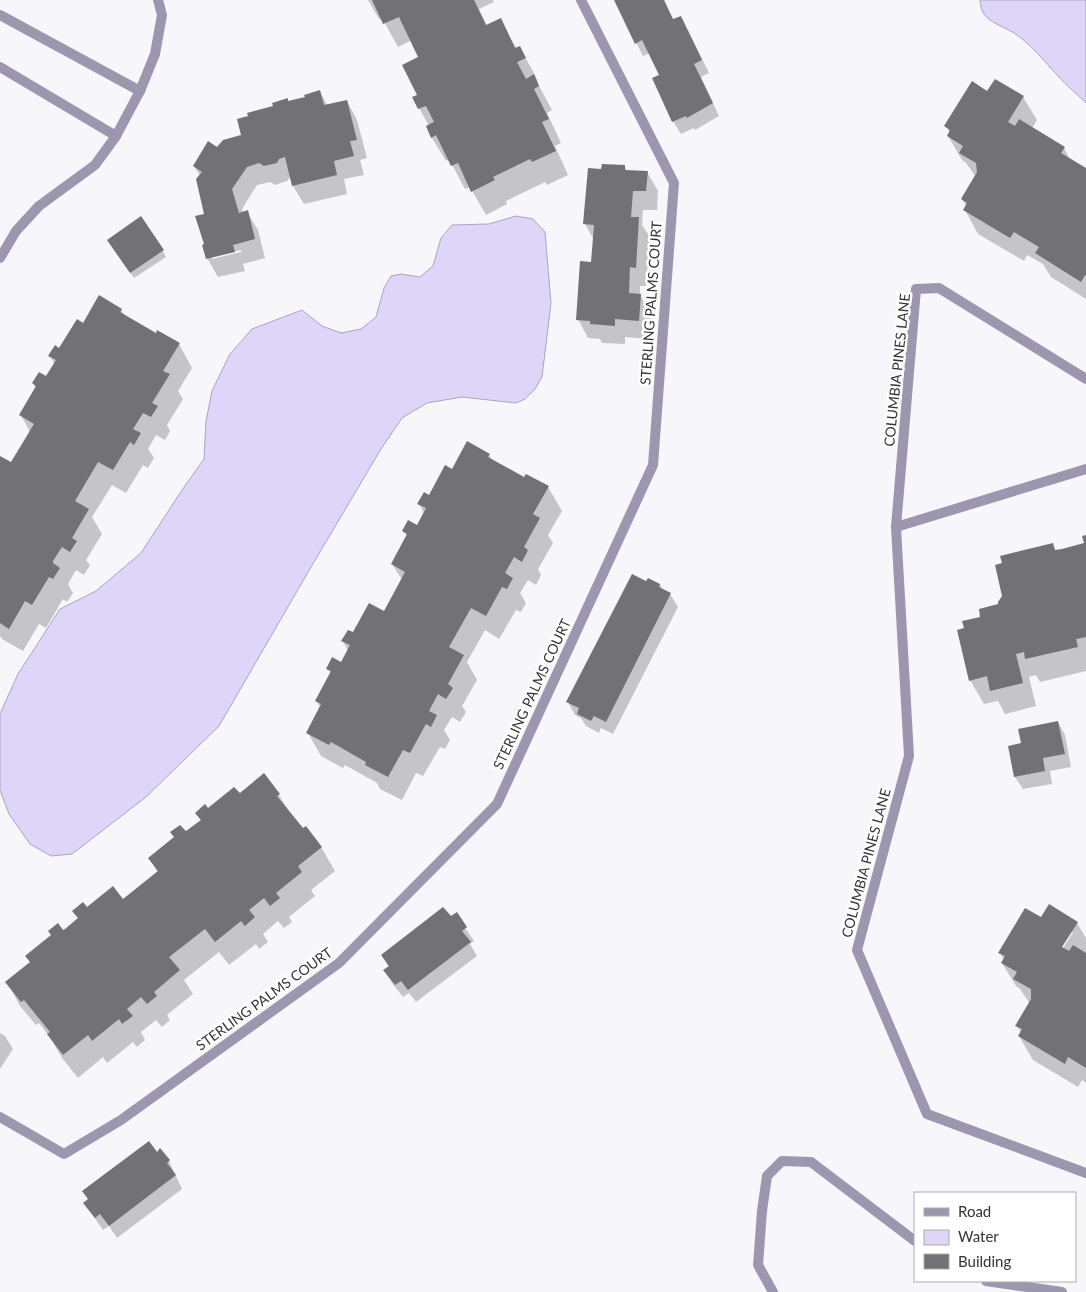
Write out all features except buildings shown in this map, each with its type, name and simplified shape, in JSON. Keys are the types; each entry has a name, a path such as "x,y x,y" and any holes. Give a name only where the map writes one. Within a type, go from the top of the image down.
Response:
{"street":[{"path":"0,258 16,231 39,206 94,165 116,136 140,91 155,54 162,14 158,0"},
{"name":"STERLING PALMS COURT","path":"0,1117 64,1154 121,1120 339,963 497,804 653,465 674,183 581,0"},
{"path":"0,15 140,91"},
{"path":"0,67 116,136"},
{"name":"COLUMBIA PINES LANE","path":"1086,379 940,288 916,289 896,527 909,756 857,950 927,1114 1086,1173"},
{"path":"896,527 1086,469"},
{"path":"773,1292 758,1265 767,1176 782,1161 811,1162 914,1240"},
{"path":"993,1282 1062,1292"}],"water":[{"path":"980,0 1086,0 1086,103 1061,80 1026,42 1014,33 991,21 983,13"},
{"path":"516,216 533,219 545,232 551,303 542,377 535,389 525,399 516,403 462,397 427,403 402,418 381,449 219,726 146,797 72,854 51,856 30,844 9,814 0,790 0,714 18,674 60,609 96,591 141,553 204,459 206,421 212,391 230,354 252,329 302,310 322,326 341,333 361,329 376,317 384,288 391,276 401,274 420,277 433,266 441,238 452,225 489,224"}]}
